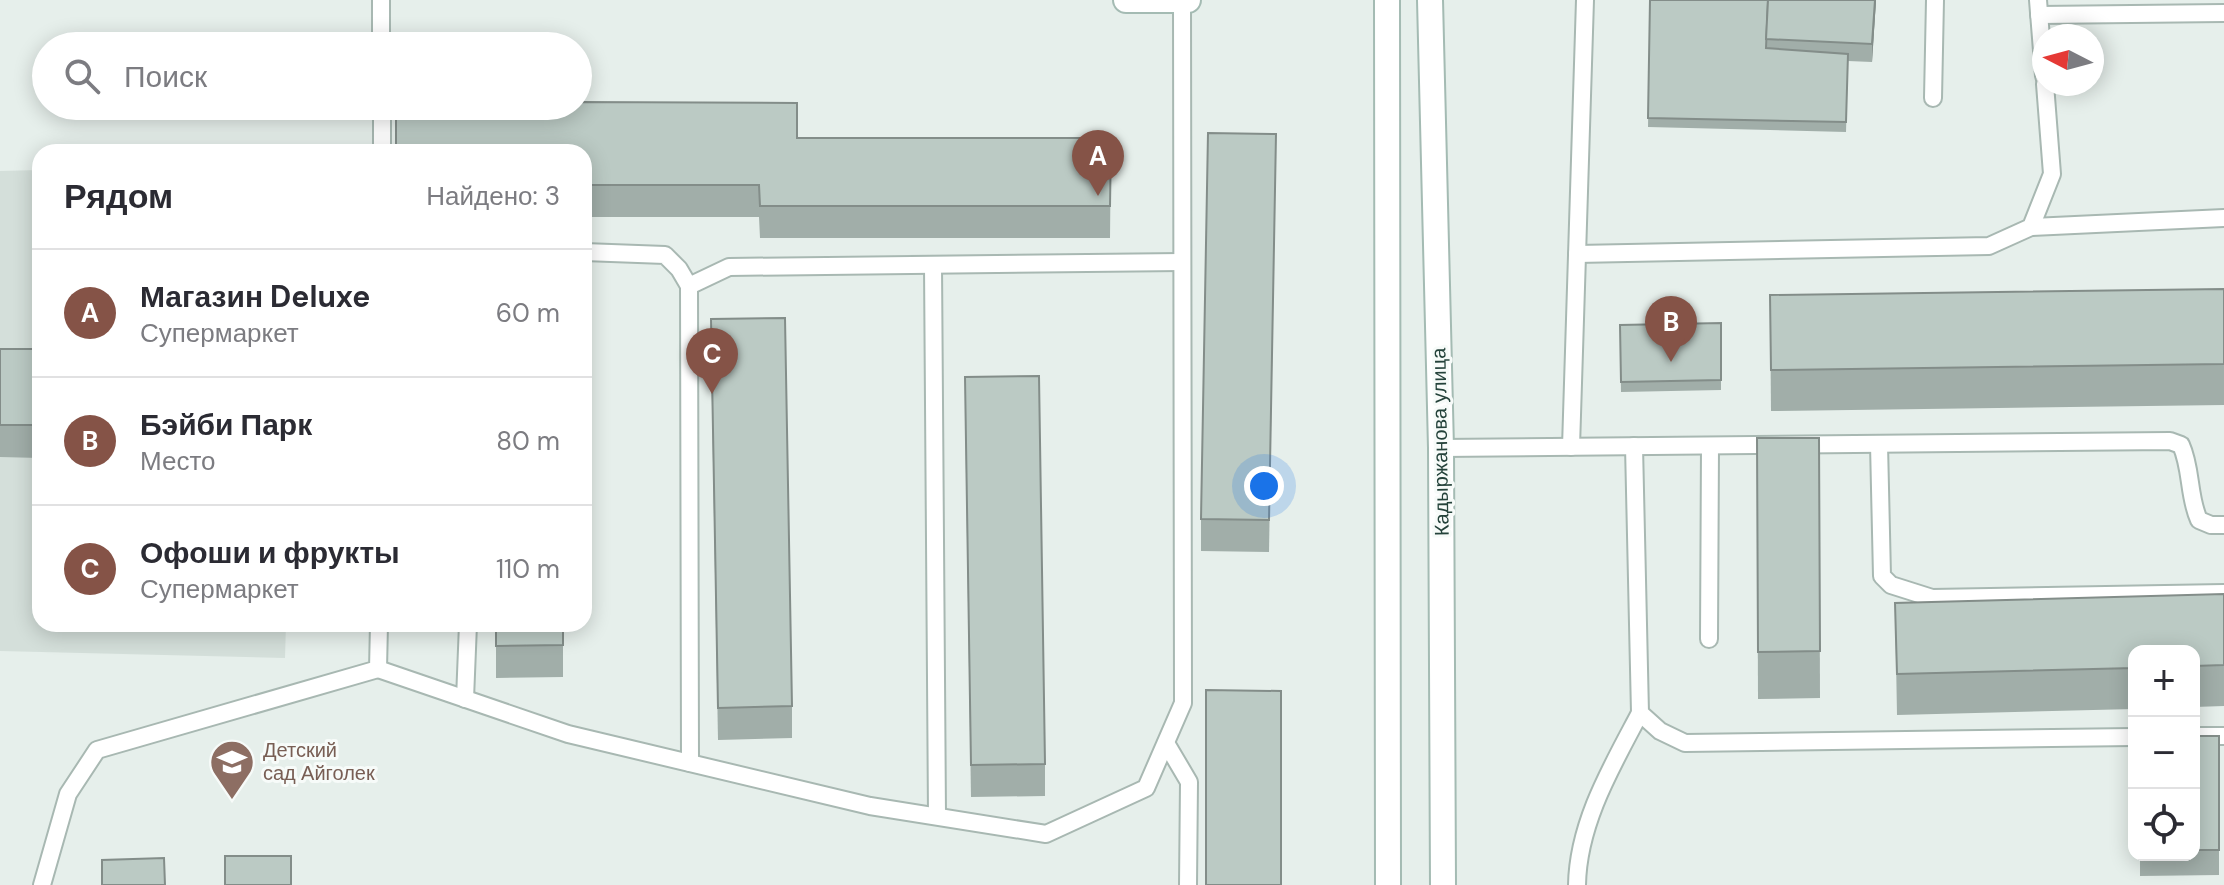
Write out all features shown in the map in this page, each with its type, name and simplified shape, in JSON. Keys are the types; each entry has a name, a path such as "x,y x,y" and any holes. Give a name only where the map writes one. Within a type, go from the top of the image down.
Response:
{"main road":[{"path":"1126,0 1184,0"},
{"path":"1387,0 1388,885"},
{"name":"Кадыржанова улица","path":"1430,0 1441,448 1443,885"}],"lane":[{"path":"381,0 381,32"},
{"path":"42,885 68,794 97,750 378,669 568,734 870,806 1046,834 1146,788 1183,703 1184,0"},
{"path":"1571,447 1585,0"},
{"path":"1933,98 1935,0"},
{"path":"2039,8 2224,13"},
{"path":"2031,227 2052,174 2046,96"},
{"path":"382,120 382,144"},
{"path":"1577,254 1989,246 2031,227 2224,218"},
{"path":"592,252 665,255 679,269 689,286 690,763"},
{"path":"689,286 729,267 1182,262"},
{"path":"933,265 937,816"},
{"path":"1441,448 2170,441 2181,445 2187,458 2194,508 2199,520 2211,525 2224,525"},
{"path":"1879,444 1882,576 1891,585 1932,598 2224,593"},
{"path":"1577,885 1577,869 1597,797 1640,713 1634,446"},
{"path":"1709,639 1710,446"},
{"path":"378,669 379,632"},
{"path":"465,699 468,632"},
{"path":"1640,713 1660,731 1685,743 2128,737"},
{"path":"2200,736 2224,736"},
{"path":"1166,743 1189,782 1188,885"}],"shaded area":[{"path":"32,170 32,632 286,632 285,658 0,651 0,171"}],"building":[{"path":"1650,0 1768,0 1766,48 1848,54 1846,122 1648,118"},
{"path":"1768,0 1875,0 1872,44 1766,39"},
{"path":"592,102 797,103 797,138 1111,138 1110,206 760,206 759,185 592,185 592,144 396,144 396,120 592,120"},
{"path":"1208,133 1276,134 1269,520 1201,519"},
{"path":"2224,289 2224,364 1771,370 1770,295"},
{"path":"785,318 792,706 718,708 711,319"},
{"path":"1721,323 1721,380 1621,382 1620,325"},
{"path":"0,349 32,349 32,425 0,425"},
{"path":"1039,376 1045,764 971,765 965,377"},
{"path":"1757,438 1819,438 1820,651 1758,652"},
{"path":"2224,594 2224,665 2200,666 2200,645 2128,645 2128,668 1897,674 1895,603"},
{"path":"496,632 563,632 563,645 496,646"},
{"path":"1206,690 1281,691 1281,885 1206,885"},
{"path":"2200,736 2219,736 2219,850 2200,850"},
{"path":"225,856 291,856 291,885 225,885"},
{"path":"164,858 165,885 102,885 102,860"}],"place":[{"name":"Магазин Deluxe","path":"1098,196"},
{"name":"Бэйби Парк","path":"1671,362"},
{"name":"Офоши и фрукты","path":"712,394"},
{"name":"Детский сад Айголек","path":"232,801"}]}
